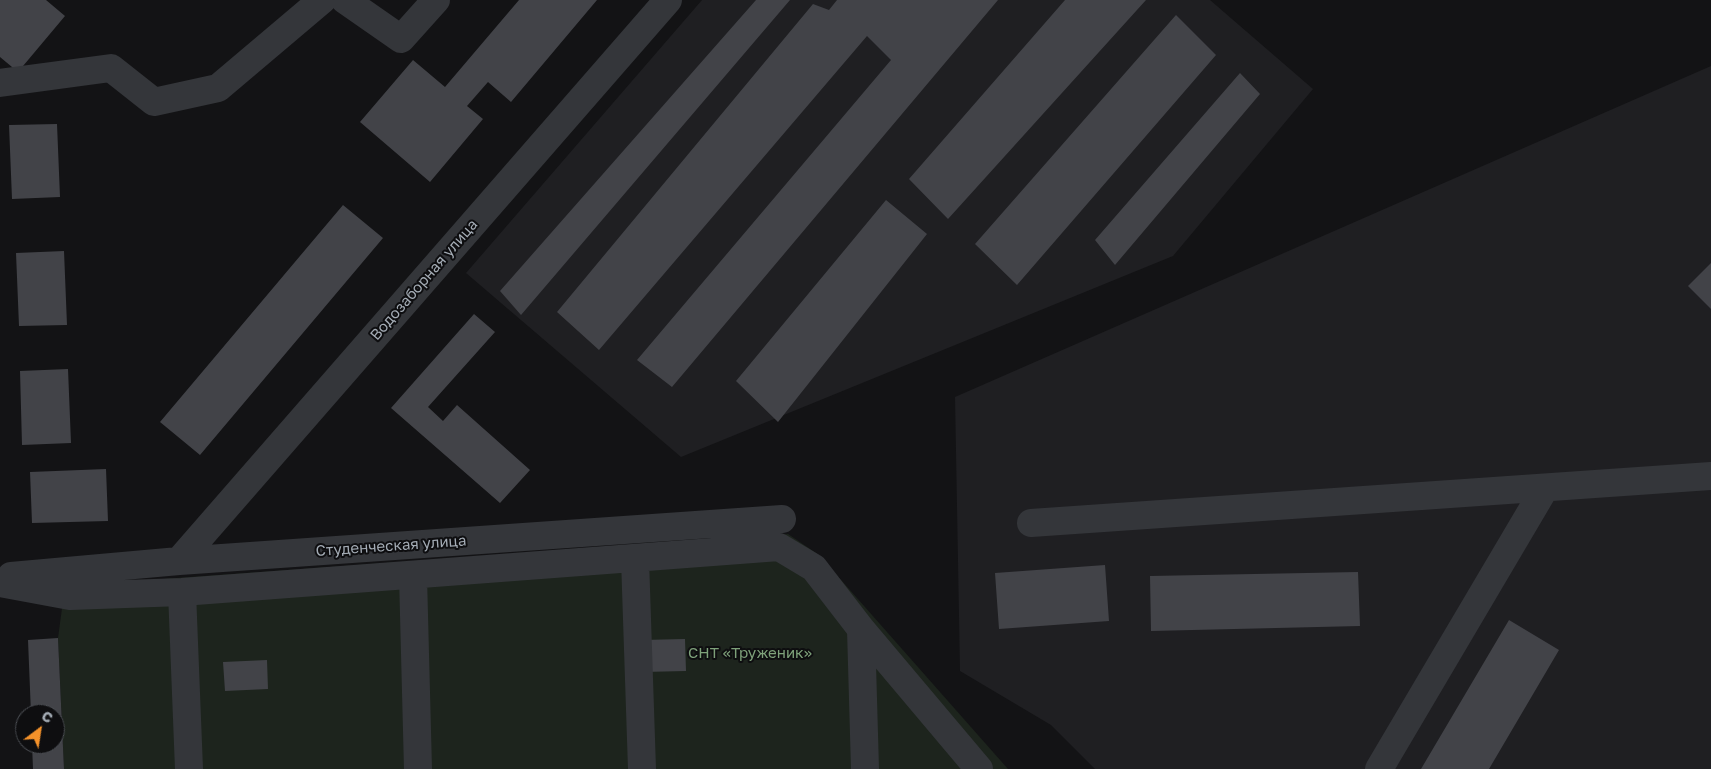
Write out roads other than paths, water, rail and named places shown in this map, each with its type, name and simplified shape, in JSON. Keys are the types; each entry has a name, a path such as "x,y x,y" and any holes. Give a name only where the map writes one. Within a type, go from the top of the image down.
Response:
{"street":[{"path":"0,83 111,68 154,102 218,88 322,0"},
{"path":"345,0 401,39 436,0"},
{"name":"Водозаборная улица","path":"180,561 668,0"},
{"path":"1031,523 1711,476"},
{"path":"1379,769 1545,488"},
{"name":"Студенческая улица","path":"0,577 180,561 782,519"},
{"path":"0,583 70,596 182,592 779,547 814,568 861,629 979,769"},
{"path":"635,559 642,769"},
{"path":"413,576 418,769"},
{"path":"182,592 189,769"},
{"path":"861,629 865,769"}],"park label":[{"name":"СНТ «Труженик»","path":"750,653"}]}
